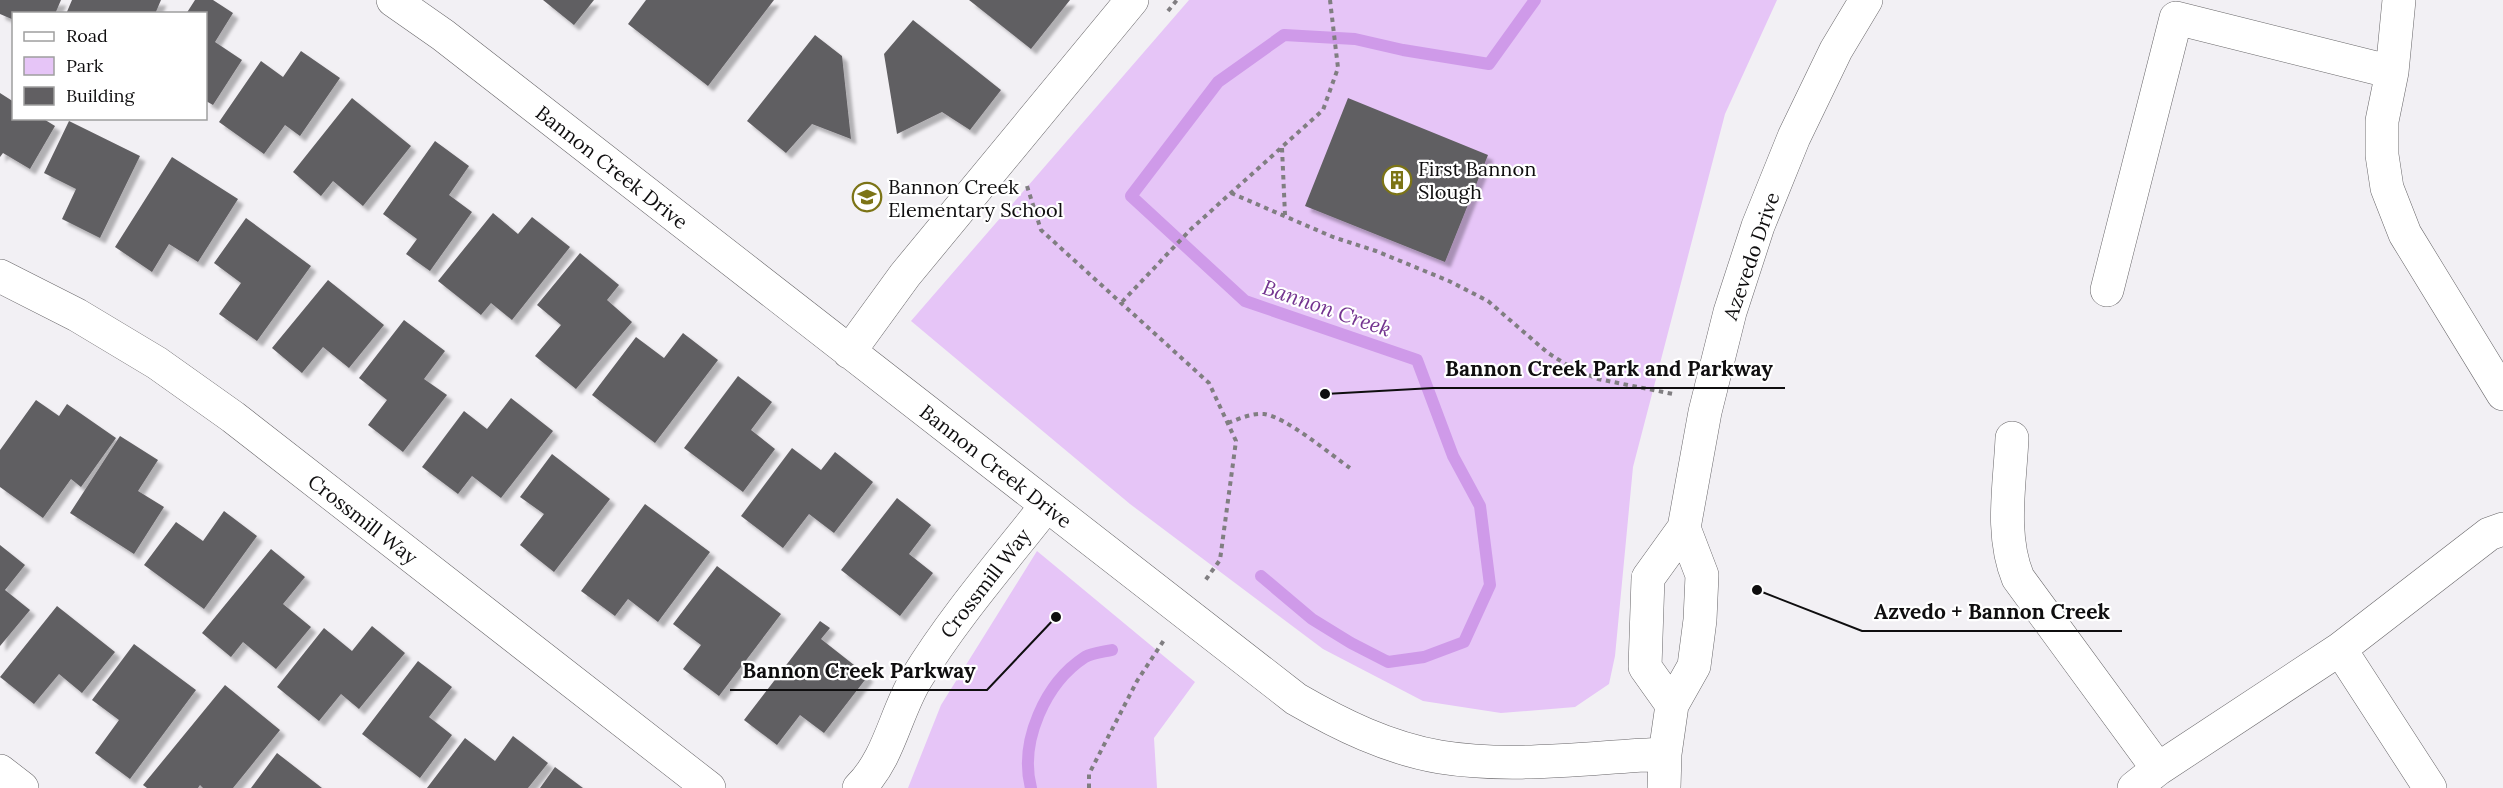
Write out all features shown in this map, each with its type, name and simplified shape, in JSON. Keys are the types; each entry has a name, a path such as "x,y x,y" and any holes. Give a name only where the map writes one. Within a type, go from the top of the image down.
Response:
{"street":[{"name":"Bannon Creek Drive","path":"393,0 443,35 1296,699 1341,724 1389,744 1439,757 1491,762 1665,754"},
{"path":"849,352 905,275 1132,0"},
{"name":"Azevedo Drive","path":"1672,705 1645,667 1648,578 1684,528 1708,402 1730,312 1758,226 1799,127 1836,50 1866,0"},
{"path":"2399,0 2392,72 2382,121 2382,155 2387,188 2405,234 2503,394"},
{"path":"2107,290 2176,18 2392,72"},
{"name":"Crossmill Way","path":"0,276 77,315 157,363 233,417 709,788"},
{"path":"2012,438 2007,536 2010,557 2018,578 2146,778 2340,649 2489,534 2503,529"},
{"name":"Crossmill Way","path":"859,788 877,766 911,687 938,643 1046,506"},
{"path":"1664,788 1665,754 1672,705 1694,666 1700,620 1702,575 1684,528"},
{"path":"2340,649 2430,788"},
{"path":"0,771 22,788"}],"path":[{"path":"1163,16 1177,0"},
{"path":"1122,303 1191,230 1323,110 1338,68 1330,0"},
{"path":"1282,148 1285,215"},
{"path":"1024,176 1041,230 1209,383 1236,441 1220,560 1137,681 1089,774 1089,788"},
{"path":"1231,194 1333,237 1376,251 1449,281 1488,301 1548,352 1572,368 1598,379 1627,383 1708,402"},
{"path":"1228,423 1250,415 1264,414 1281,420 1350,468"}],"green space":[{"path":"1189,0 1777,0 1725,114 1633,467 1615,656 1609,684 1575,707 1501,713 1423,701 1323,649 1130,504 911,321"},
{"path":"1037,551 1195,682 1154,738 1157,788 908,788 941,705"}],"building":[{"path":"0,0 61,0 56,12 12,12 12,19 0,14"},
{"path":"72,0 161,0 156,12 67,12"},
{"path":"195,0 213,0 233,13 215,42 242,60 213,105 207,102 207,12 187,12"},
{"path":"543,0 594,0 574,25"},
{"path":"646,0 774,0 708,86 628,24"},
{"path":"969,0 1070,0 1031,49"},
{"path":"913,20 1001,90 970,130 942,112 897,134 884,54"},
{"path":"815,35 842,56 851,139 812,124 786,153 747,121"},
{"path":"301,51 340,78 300,136 285,125 264,154 219,122 261,61 283,77"},
{"path":"0,93 12,101 12,120 45,120 55,126 30,169 3,153 0,157"},
{"path":"352,98 411,146 363,206 333,181 321,196 293,172"},
{"name":"First Bannon Slough","path":"1348,98 1488,155 1445,262 1305,206"},
{"path":"69,121 140,156 100,238 62,219 76,189 44,173"},
{"path":"435,141 469,166 449,195 472,212 430,271 406,254 417,239 383,214"},
{"path":"172,157 238,199 198,262 169,244 152,272 115,247"},
{"path":"493,213 518,234 532,217 570,247 512,320 491,303 481,315 438,281"},
{"path":"246,218 311,266 257,341 219,314 241,283 214,263"},
{"path":"580,253 619,285 607,300 632,322 576,389 535,356 561,325 537,305"},
{"path":"328,280 384,325 349,368 323,347 302,373 272,348"},
{"path":"404,320 445,351 424,379 447,395 403,452 368,425 387,400 359,378"},
{"path":"683,333 718,360 655,443 592,395 636,337 664,358"},
{"path":"738,376 772,402 751,430 775,449 743,492 684,448"},
{"path":"511,398 553,431 501,498 472,476 458,494 422,467 464,411 487,429"},
{"path":"36,400 59,416 67,404 116,438 81,487 71,479 43,518 0,487 0,450"},
{"path":"120,436 158,460 138,491 164,507 134,554 70,513"},
{"path":"792,448 821,470 835,452 873,482 834,533 809,514 783,548 741,516"},
{"path":"552,454 610,499 554,572 520,545 544,514 520,497"},
{"path":"897,498 931,525 909,554 933,573 900,616 841,570"},
{"path":"645,504 710,552 658,622 628,599 615,616 581,591"},
{"path":"224,511 257,536 204,609 144,565 176,522 203,541"},
{"path":"0,545 25,565 5,590 30,610 0,646"},
{"path":"271,549 305,577 283,604 311,627 276,669 243,642 231,657 202,633"},
{"path":"717,566 781,614 719,696 683,669 701,645 673,624"},
{"path":"57,606 115,652 82,693 59,674 34,704 0,677"},
{"path":"820,621 830,628 821,639 868,676 824,733 800,715 777,745 744,720"},
{"path":"372,626 405,653 359,709 341,694 319,721 277,687 324,628 352,651"},
{"path":"134,644 196,690 130,779 95,753 119,720 92,700"},
{"path":"418,661 452,687 429,717 452,735 420,778 362,734"},
{"path":"225,685 280,730 233,788 203,788 200,785 198,788 147,788 143,785"},
{"path":"513,736 548,763 528,788 427,788 465,738 495,761"},
{"path":"277,753 322,788 251,788"},
{"path":"555,767 583,788 540,788"}],"waterway":[{"name":"Bannon Creek","path":"1261,576 1312,619 1388,662 1424,657 1464,642 1490,585 1480,506 1453,456 1417,360 1245,301 1131,196 1218,82 1284,35 1355,39 1403,50 1489,64 1535,0"},
{"name":"Bannon Creek","path":"1031,788 1028,770 1032,733 1047,698 1058,682 1085,657 1112,650"}],"place":[{"name":"First Bannon Slough","path":"1397,180"},
{"name":"Bannon Creek Elementary School","path":"867,197"},
{"name":"Bannon Creek Park and Parkway","path":"1325,394"},
{"name":"Azvedo + Bannon Creek","path":"1757,590"},
{"name":"Bannon Creek Parkway","path":"1056,617"}]}
